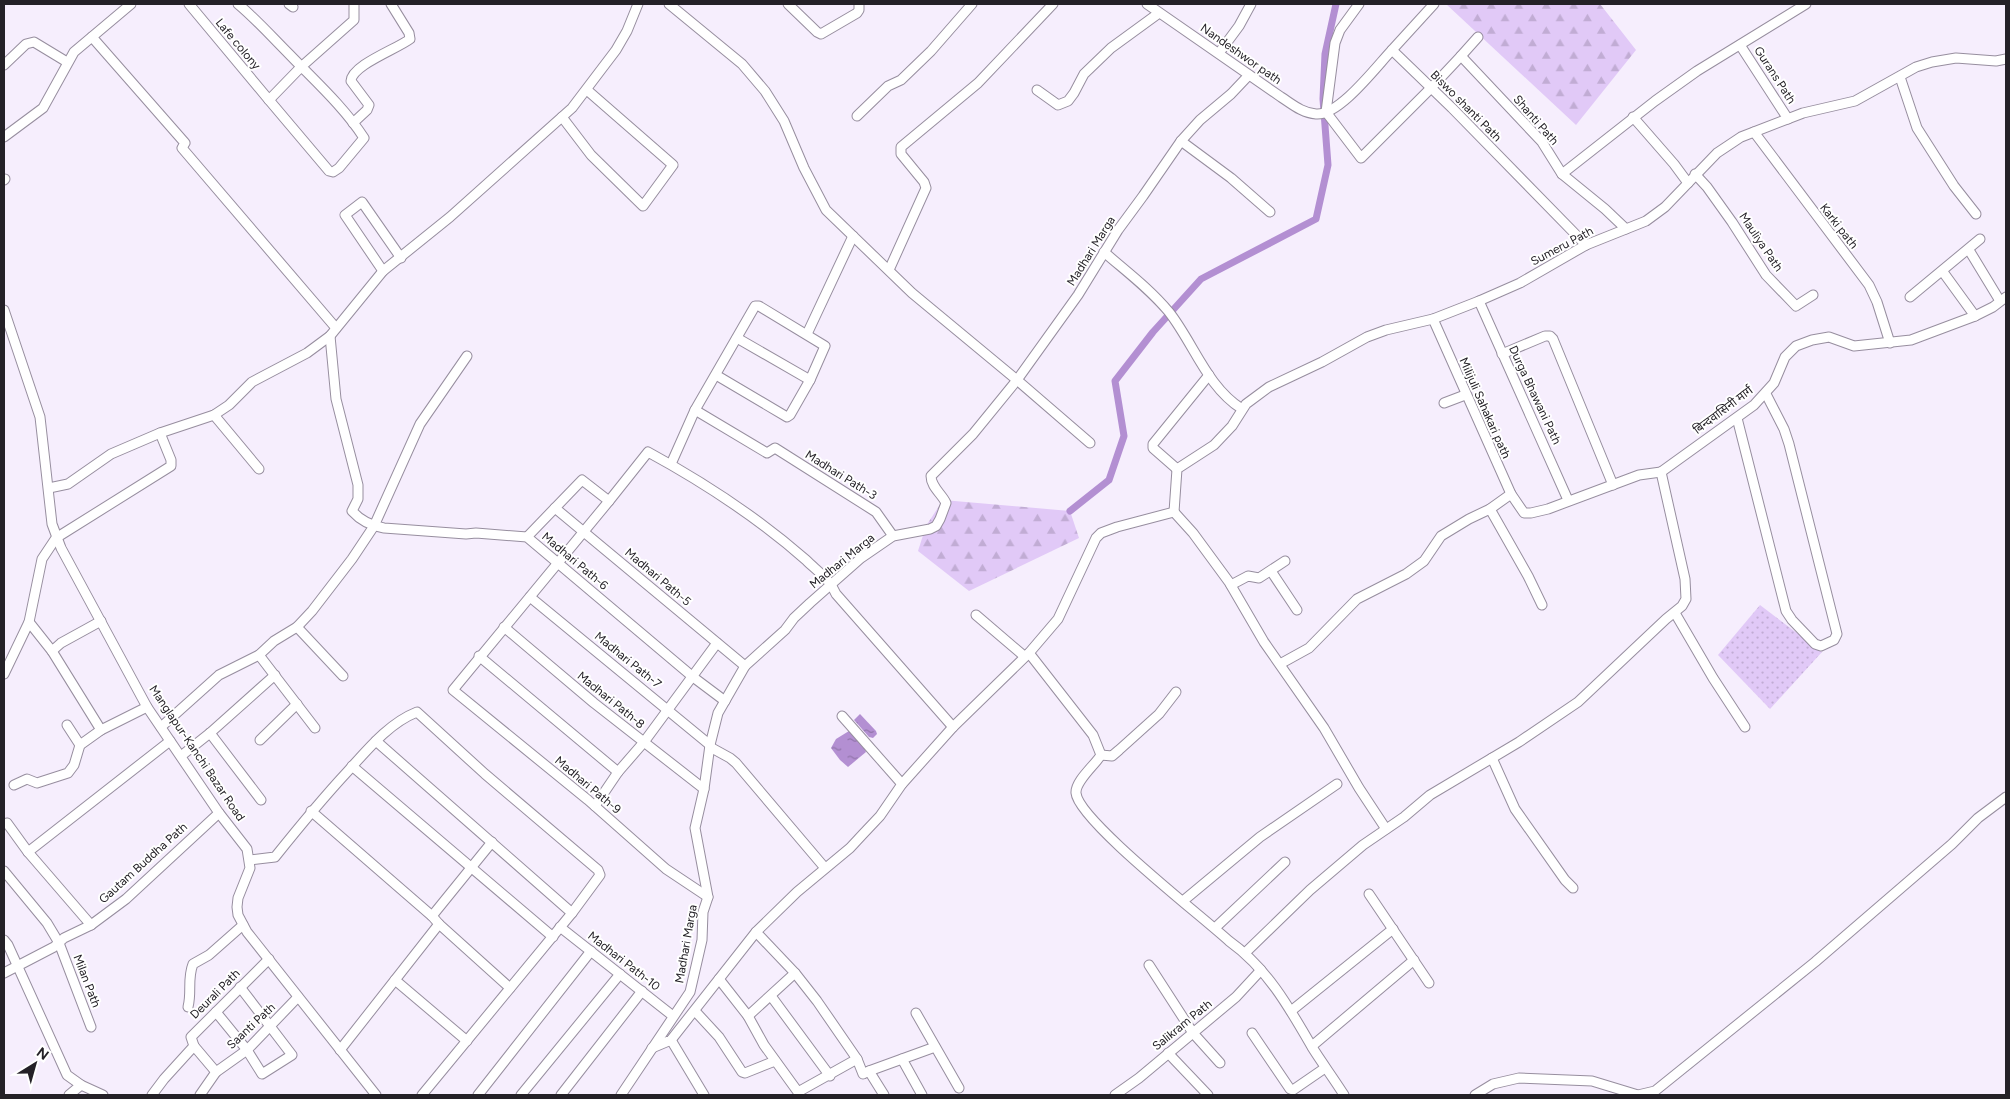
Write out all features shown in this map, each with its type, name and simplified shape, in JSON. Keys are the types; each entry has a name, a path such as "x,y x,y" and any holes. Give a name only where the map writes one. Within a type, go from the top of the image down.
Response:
{"street":[{"path":"4,137 43,108 74,52 131,4"},
{"name":"Lafe colony","path":"189,4 330,171 333,172 339,168 364,138 353,123"},
{"path":"269,100 301,67 354,20 354,4"},
{"path":"241,5 353,123 367,110 369,105 351,81 352,74 410,39 409,33 391,4"},
{"path":"49,488 68,484 111,454 160,433 214,415 229,405 252,382 307,353 330,336 386,272 562,117 588,90 616,50 627,31 638,4"},
{"path":"669,4 742,64 765,91 784,121 819,200 826,210 941,318 1090,443"},
{"path":"788,4 816,32 821,34 857,13 859,4"},
{"path":"857,116 888,86 901,80 931,51 972,4"},
{"path":"889,270 926,188 924,182 901,154 901,147 978,83 1053,4"},
{"name":"Nandeshwor path","path":"1147,4 1304,112 1315,114 1326,112"},
{"path":"1219,53 1239,26 1251,4"},
{"path":"1359,4 1340,30 1336,40 1326,112 1360,158 1431,88 1478,37"},
{"path":"1326,112 1343,102 1434,4"},
{"path":"1562,174 1633,117 1697,71 1806,4"},
{"path":"1037,90 1058,105 1066,103 1074,93 1084,74 1111,48 1159,13"},
{"path":"92,36 185,144 182,148 336,328"},
{"path":"4,65 26,44 34,42 67,62"},
{"name":"Gurans Path","path":"1740,45 1788,119"},
{"name":"Biswo shanti Path","path":"1392,50 1586,245"},
{"name":"Shanti Path","path":"1461,56 1542,142 1562,174 1626,229"},
{"name":"Sumeru Path","path":"1177,470 1214,445 1232,426 1242,409 1269,387 1322,362 1367,336 1433,319 1479,301 1520,283 1586,245 1651,218 1724,147 1754,132 1816,109 1855,101 1916,67 1944,59 1996,61 2006,59"},
{"name":"Madhari Marga","path":"621,1095 690,992 702,940 703,912 708,898 695,828 704,789 715,721 745,666 785,630 794,618 861,558 893,536 930,529 936,526 946,503 943,496 931,482 931,476 973,434 1017,380 1078,295 1104,252 1181,141 1200,120 1231,94 1249,75"},
{"path":"1900,77 1917,128 1954,186 1976,214"},
{"path":"562,117 591,154 643,206 673,165 588,90"},
{"path":"1633,117 1688,183"},
{"name":"Karki path","path":"1754,132 1869,285 1877,302 1890,343"},
{"path":"1181,141 1220,170 1270,212"},
{"name":"Mauliya Path","path":"1695,174 1732,222 1766,275 1796,306 1814,295"},
{"path":"386,272 345,215 362,202 401,258"},
{"path":"807,334 853,236"},
{"path":"1910,297 1980,239"},
{"path":"1969,250 2003,299"},
{"path":"1104,252 1154,295 1170,314 1220,390 1233,404 1242,409"},
{"path":"1942,272 1975,316"},
{"name":"बिन्दवासिनी मार्ग","path":"1661,472 1737,418 1766,394 1774,383 1785,357 1796,346 1812,340 1829,337 1854,346 1890,343 1922,337 1975,316 2003,299"},
{"name":"Durga Bhawani Path","path":"1479,301 1568,500"},
{"path":"671,464 695,410 755,306 759,306 807,334 823,344 825,348 810,380 790,415 786,416 716,375"},
{"name":"Manglapur-Kanchi Bazar Road","path":"4,310 40,417 52,524 56,538 147,707 219,813 243,841 250,860"},
{"name":"Milijuli Sahakari path","path":"1433,319 1465,395 1510,494 1518,506 1524,513 1531,513 1548,509 1568,500"},
{"path":"330,336 336,399 358,485 358,499 352,511 358,517 374,526"},
{"path":"1502,354 1545,336 1551,337 1579,399 1613,485"},
{"path":"737,338 810,380"},
{"path":"161,727 219,674 259,655 274,641 297,627 312,611 352,559 374,526 420,424 466,356"},
{"path":"1209,375 1153,444 1153,448 1177,470 1174,512 1193,533 1231,586 1264,642 1324,728 1359,788 1386,829"},
{"path":"1737,418 1786,611 1815,644 1821,646 1834,640 1837,634 1789,444 1784,429 1766,394"},
{"path":"1444,403 1465,395"},
{"name":"Madhari Path-3","path":"695,410 768,453 775,448 876,512 893,536"},
{"path":"214,415 259,470"},
{"path":"4,674 29,622 42,559 56,538 171,466 171,460 160,433"},
{"path":"618,772 479,656 648,452 724,495 796,552 831,584 836,594 953,727"},
{"path":"1245,953 1330,872 1430,795 1520,742 1578,702 1684,603 1686,589 1661,472 1640,475 1568,500"},
{"path":"526,537 582,480 609,501"},
{"path":"1280,664 1309,648 1357,598 1406,574 1424,561 1441,536 1490,509 1510,494"},
{"name":"Madhari Path-5","path":"555,508 745,666"},
{"path":"1490,509 1528,576 1542,605"},
{"path":"651,1049 671,1040 756,932 797,892 850,848 880,816 902,784 953,727 1058,619 1096,538 1101,533 1117,527 1174,512"},
{"name":"Madhari Path-6","path":"374,526 526,537 693,677 725,701"},
{"path":"1231,586 1245,577 1259,578 1285,562"},
{"path":"1271,571 1297,610"},
{"name":"Madhari Path-7","path":"530,596 668,709 710,746 736,763 825,868"},
{"path":"1674,613 1745,727"},
{"path":"976,616 1026,654 1092,735 1101,755"},
{"path":"52,651 101,621"},
{"path":"29,622 52,651 101,730"},
{"path":"297,627 343,676"},
{"name":"Madhari Path-8","path":"504,627 704,789"},
{"path":"595,806 618,772 644,742 717,643"},
{"path":"259,655 315,728"},
{"name":"Madhari Path-9","path":"479,656 453,690 595,806 666,869 708,898"},
{"path":"181,756 210,734 275,675"},
{"path":"1101,755 1112,756 1159,714 1176,692"},
{"path":"260,740 297,704"},
{"path":"14,786 27,779 37,783 68,773 74,765 80,744 101,730 147,707"},
{"path":"376,1095 243,925 237,907 238,898 250,868 250,860 275,856 311,811 376,740 406,716 417,712 485,774 592,864 600,875 572,913 422,1095"},
{"path":"842,716 902,784"},
{"path":"67,725 80,744"},
{"path":"210,734 261,800"},
{"path":"376,740 572,913"},
{"path":"28,852 170,741"},
{"path":"1101,755 1078,784 1076,792 1085,812 1119,846 1245,953 1261,970 1280,992 1325,1068 1344,1095"},
{"path":"1492,758 1519,815 1565,880 1573,888"},
{"path":"352,766 552,936"},
{"path":"1183,901 1260,837 1337,784"},
{"path":"1475,1095 1493,1084 1519,1078 1592,1081 1638,1095 1655,1091 1815,962 1926,864 1952,844 1978,818 2006,797"},
{"path":"311,811 432,916 510,988"},
{"name":"Gautam Buddha Path","path":"4,973 59,944 64,938 91,925 126,899 219,813"},
{"path":"7,823 28,852 91,925"},
{"path":"432,916 492,842"},
{"path":"1215,928 1285,862"},
{"name":"Milan Path","path":"4,871 47,923 59,944 91,1028"},
{"path":"1369,894 1429,983"},
{"path":"340,1050 439,924"},
{"path":"188,1007 189,974 193,964 209,955 243,925"},
{"name":"Madhari Path-10","path":"560,927 673,1016"},
{"path":"1292,1011 1393,929"},
{"path":"756,932 795,973 817,1001 857,1059 863,1074 936,1047"},
{"path":"4,940 18,966 67,1075 81,1086 103,1095"},
{"path":"478,1095 591,951"},
{"name":"Deurali Path","path":"152,1095 164,1078 194,1046 190,1037 269,959"},
{"path":"1312,1046 1414,960"},
{"path":"1149,965 1193,1033 1220,1063"},
{"name":"Salikram Path","path":"1115,1095 1139,1078 1236,997 1261,970"},
{"path":"748,1016 795,973"},
{"path":"521,1095 620,974"},
{"path":"719,979 748,1016 794,1094 830,1076 857,1059"},
{"path":"395,980 466,1041"},
{"path":"216,1012 247,1050 262,1074 292,1055 240,987"},
{"path":"560,1095 642,992"},
{"path":"771,996 830,1076"},
{"name":"Saanti Path","path":"200,1095 216,1072 247,1050 298,997"},
{"path":"695,1011 719,1037 742,1072 744,1073 775,1061"},
{"path":"916,1014 959,1088"},
{"path":"1252,1033 1294,1093 1325,1068"},
{"path":"671,1040 704,1095"},
{"path":"194,1046 216,1072"},
{"path":"1168,1052 1208,1095"},
{"path":"902,1059 922,1095"},
{"path":"870,1071 884,1095"},
{"path":"69,1095 81,1086"}],"green space":[{"path":"1446,4 1600,4 1636,50 1576,125"},
{"path":"943,500 1070,511 1079,538 969,591 918,551 926,526"},
{"path":"1760,605 1822,652 1770,709 1718,655"}],"water":[{"path":"860,714 876,731 877,734 873,738 869,737 854,720"},
{"path":"849,731 864,747 866,752 848,767 831,748 836,739"}],"waterway":[{"path":"1070,511 1109,480 1124,436 1115,381 1153,332 1201,279 1316,219 1328,165 1323,99 1325,54 1336,4"}]}
